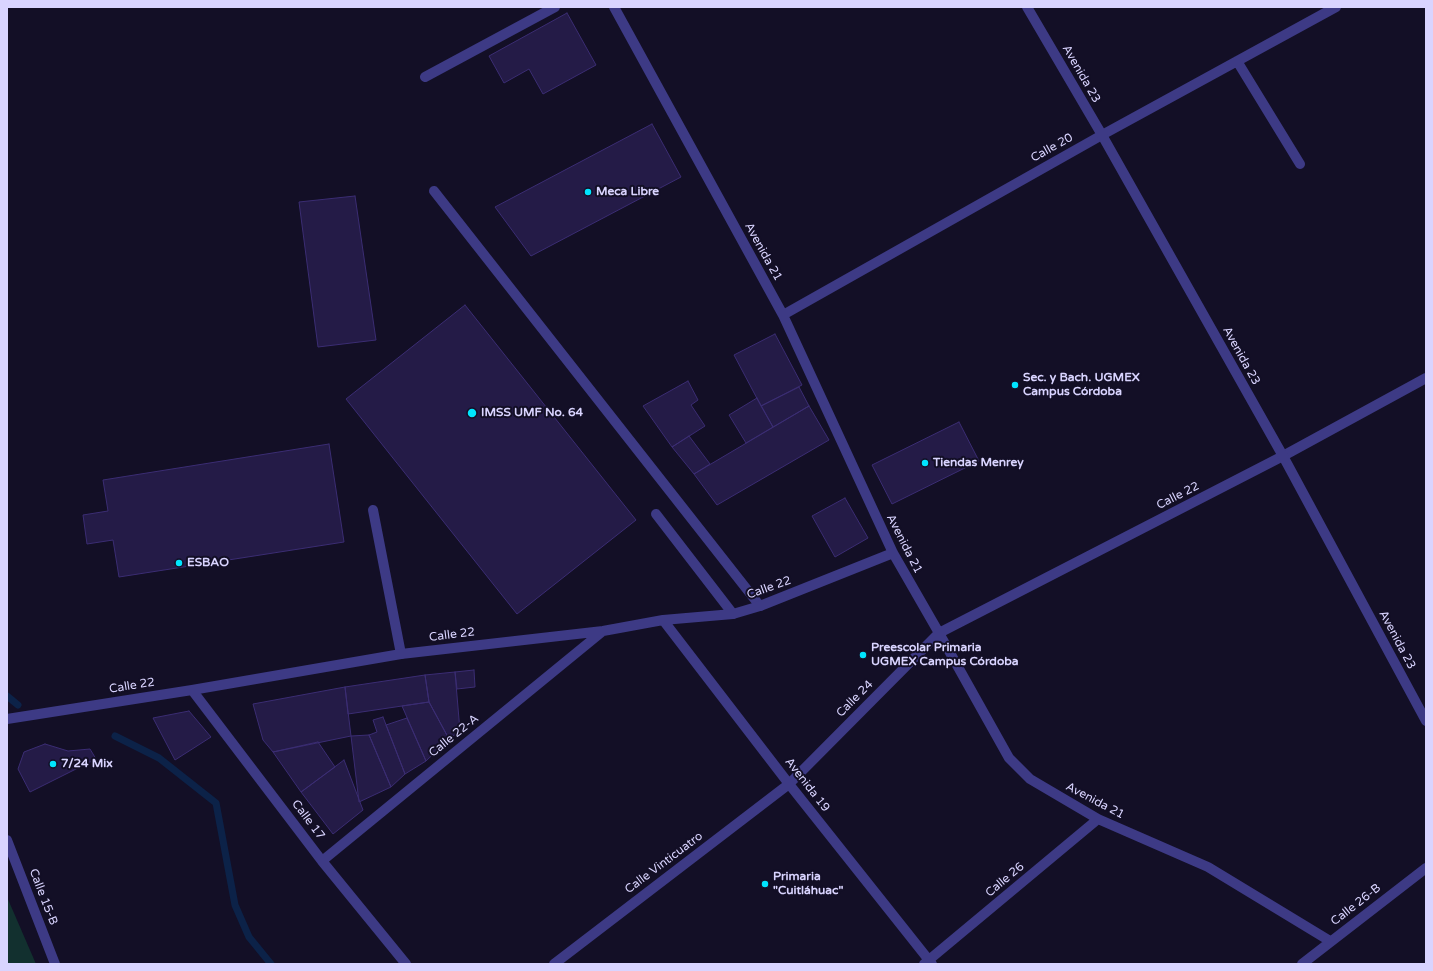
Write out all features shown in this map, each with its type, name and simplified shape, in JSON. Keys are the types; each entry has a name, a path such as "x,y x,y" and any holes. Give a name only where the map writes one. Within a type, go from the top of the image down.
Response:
{"street":[{"path":"425,77 555,7"},
{"name":"Avenida 21","path":"614,7 783,315 893,553 1009,758 1030,779 1098,820 1208,867 1330,942"},
{"name":"Avenida 23","path":"1027,7 1102,136 1283,456 1426,721"},
{"name":"Calle 20","path":"783,315 1336,7"},
{"path":"1237,61 1300,164"},
{"path":"434,191 760,606"},
{"name":"Calle 22","path":"939,633 1283,456 1426,378"},
{"path":"373,510 401,654"},
{"path":"656,514 733,614"},
{"name":"Calle 22","path":"7,719 192,690 401,654 603,631 663,620 733,614 760,606 893,553"},
{"name":"Avenida 19","path":"663,620 928,963"},
{"name":"Calle 22-A","path":"322,861 603,631"},
{"name":"Calle 24","path":"789,784 939,633"},
{"name":"Calle 17","path":"192,690 322,861 406,964"},
{"name":"Calle Vinticuatro","path":"554,964 789,784"},
{"name":"Calle 26","path":"928,963 1098,820"},
{"name":"Calle 15-B","path":"7,840 55,964"},
{"name":"Calle 26-B","path":"1302,964 1426,868"}],"green space":[{"path":"7,897 36,964 7,964"}],"building":[{"path":"567,13 596,65 543,94 529,69 504,83 489,56"},
{"name":"Meca Libre","path":"652,124 681,177 531,256 495,207"},
{"path":"355,196 376,340 318,347 299,202"},
{"path":"465,305 636,520 517,614 346,399"},
{"path":"775,334 802,385 761,406 734,355"},
{"path":"688,381 698,400 691,405 705,426 672,447 643,406"},
{"path":"799,387 809,406 773,427 761,406"},
{"path":"757,398 773,427 746,443 729,415"},
{"path":"809,406 829,440 717,505 694,474"},
{"name":"Tiendas Menrey","path":"959,422 979,461 892,504 872,465"},
{"path":"689,436 710,464 694,474 672,447"},
{"path":"329,444 344,542 119,577 113,540 87,544 83,515 108,511 103,480"},
{"path":"845,498 868,538 835,557 812,516"},
{"path":"474,670 475,687 457,689 455,672"},
{"path":"455,672 460,731 449,739 429,702 425,675"},
{"path":"425,675 429,702 348,714 345,687"},
{"path":"345,687 351,736 273,752 263,740 253,704"},
{"path":"429,702 449,739 426,761 402,706"},
{"path":"189,711 211,737 175,760 153,718"},
{"path":"383,717 405,774 391,787 369,735 377,732 373,720"},
{"path":"407,718 426,761 405,774 386,725"},
{"path":"369,735 391,787 359,802 351,736"},
{"path":"318,742 335,767 301,792 273,752"},
{"name":"7/24 Mix","path":"45,744 68,751 90,749 96,759 30,792 18,769 24,752"},
{"path":"344,760 363,810 333,834 301,792"}],"waterway":[{"path":"7,696 18,705"},
{"path":"115,736 159,758 216,803 235,905 249,937 271,964"}],"place":[{"name":"Meca Libre","path":"588,192"},
{"name":"Sec. y Bach. UGMEX Campus Córdoba","path":"1015,385"},
{"name":"IMSS UMF No. 64","path":"472,413"},
{"name":"Tiendas Menrey","path":"925,463"},
{"name":"ESBAO","path":"179,563"},
{"name":"Preescolar Primaria UGMEX Campus Córdoba","path":"863,655"},
{"name":"7/24 Mix","path":"53,764"},
{"name":"Primaria \"Cuitláhuac\"","path":"765,884"}]}
